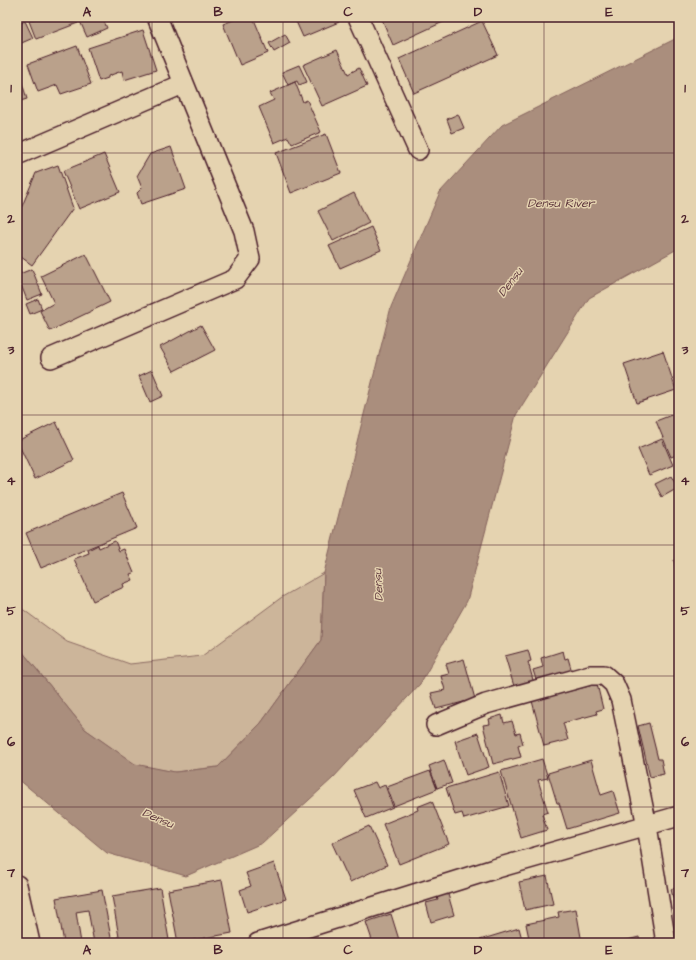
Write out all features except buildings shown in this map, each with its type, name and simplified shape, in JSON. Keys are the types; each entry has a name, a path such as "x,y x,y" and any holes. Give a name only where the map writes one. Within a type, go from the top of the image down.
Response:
{"street":[{"path":"51,358 234,278 250,260 244,231 157,17"},
{"path":"358,17 418,150"},
{"path":"17,155 183,84"},
{"path":"436,725 486,704 590,675 604,675 614,684 622,700 647,826 666,943"},
{"path":"258,943 494,869 679,816"},
{"path":"17,885 30,943"}],"shaded area":[{"path":"324,573 321,640 261,723 218,767 175,772 135,765 85,729 17,645 17,605 67,642 130,664 202,656 282,597"}],"water":[{"name":"Densu River","path":"679,35 679,248 589,298 516,415 467,601 420,684 333,778 262,843 186,876 107,853 17,778 17,645 85,729 135,764 175,772 218,767 261,723 321,640 324,573 391,307 440,192 502,125 673,40"}],"water label":[{"name":"Densu","path":"510,282"},
{"name":"Densu","path":"378,585"},
{"name":"Densu","path":"158,818"}]}
